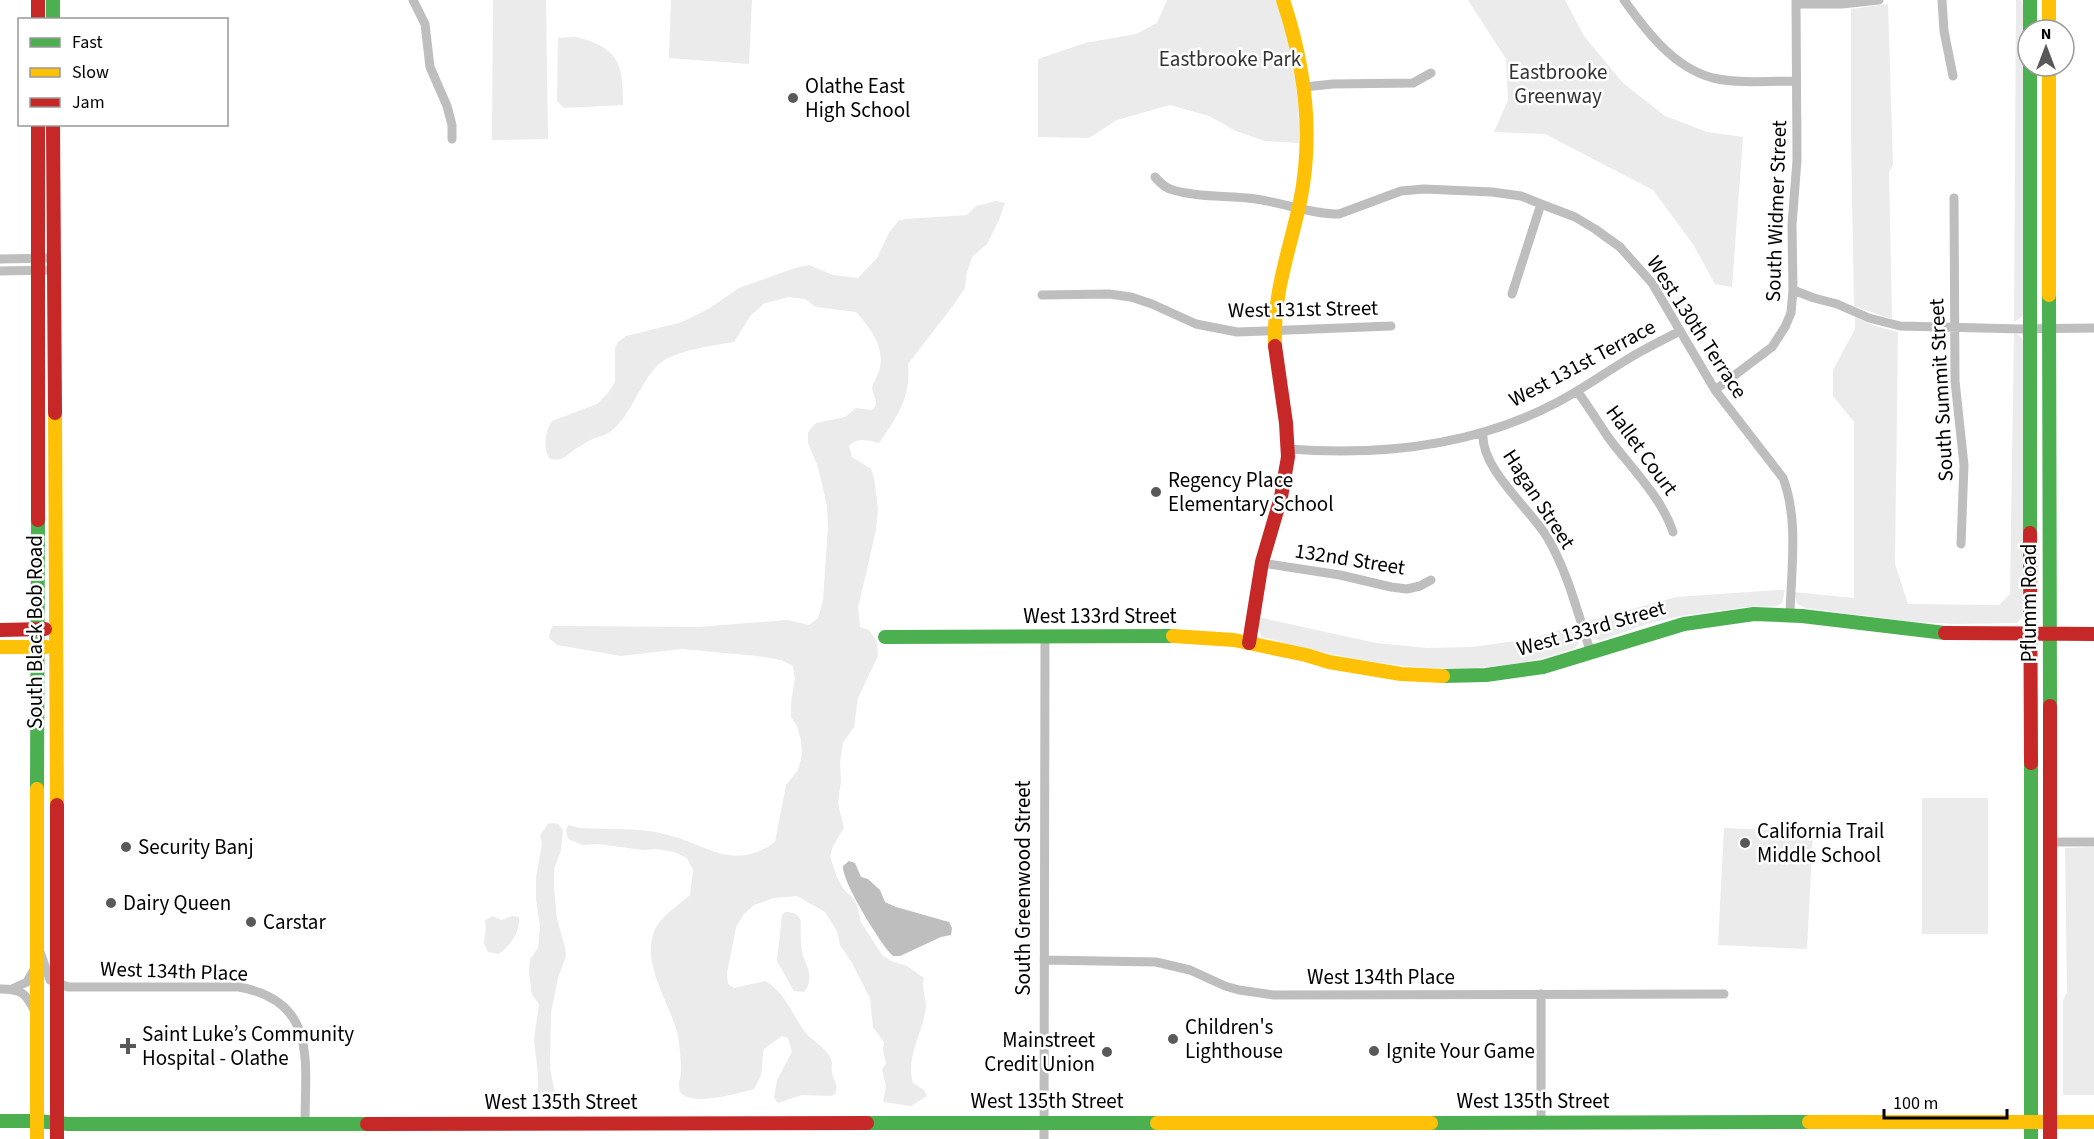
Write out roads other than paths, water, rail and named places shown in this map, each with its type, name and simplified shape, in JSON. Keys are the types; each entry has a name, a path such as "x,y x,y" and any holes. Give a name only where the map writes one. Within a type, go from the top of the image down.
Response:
{"main road":[{"path":"38,0 38,18"},
{"path":"53,0 53,18"},
{"path":"1249,643 1262,562 1285,480 1288,449 1286,417 1277,367 1274,330 1280,280 1299,208 1306,157 1304,87 1296,43 1283,0"},
{"path":"2030,0 2030,18"},
{"path":"2049,0 2049,18"},
{"name":"Pflumm Road","path":"2030,78 2031,1139"},
{"name":"Pflumm Road","path":"2049,78 2050,1139"},
{"name":"South Black Bob Road","path":"37,1139 38,126"},
{"name":"South Black Bob Road","path":"52,126 57,629 57,1139"},
{"name":"West 133rd Street","path":"885,637 1173,636 1249,643 1367,669 1401,674 1454,676 1514,672 1559,663 1684,624 1754,614 1790,615 1925,632 2094,634"},
{"path":"0,630 57,629"},
{"path":"0,647 57,647"},
{"name":"West 135th Street","path":"0,1120 68,1124 2094,1122"}],"street":[{"path":"413,0 425,24 430,67 447,106 452,139"},
{"path":"1624,0 1637,19 1670,54 1692,70 1721,79 1796,81"},
{"path":"1796,2 1842,4 1879,0"},
{"path":"1942,0 1944,31 1953,76"},
{"name":"South Widmer Street","path":"1715,390 1766,352 1777,341 1791,312 1793,290 1791,249 1797,160 1796,2"},
{"path":"1304,87 1333,84 1413,83 1431,73"},
{"name":"West 130th Terrace","path":"1155,177 1166,188 1180,192 1213,197 1253,199 1317,213 1339,214 1401,191 1424,189 1492,192 1521,196 1575,217 1620,248 1652,283 1715,390 1779,472 1788,491 1792,518 1790,615"},
{"name":"South Summit Street","path":"1954,198 1955,381 1964,465 1961,544"},
{"path":"1512,294 1541,204"},
{"path":"0,259 38,265"},
{"path":"0,271 53,264"},
{"path":"1793,290 1837,304 1884,323 1916,328 2094,328"},
{"name":"West 131st Street","path":"1042,295 1109,294 1131,297 1196,324 1237,332 1391,326"},
{"name":"West 131st Terrace","path":"1288,449 1339,452 1395,450 1440,444 1484,432 1535,413 1680,331"},
{"name":"Hallet Court","path":"1577,391 1608,437 1644,482 1663,510 1673,532"},
{"name":"Hagan Street","path":"1484,432 1482,443 1494,467 1546,536 1555,553 1591,653"},
{"name":"132nd Street","path":"1262,562 1340,575 1392,587 1413,588 1431,580"},
{"name":"South Greenwood Street","path":"1044,1139 1045,638"},
{"path":"2050,842 2094,842"},
{"path":"36,941 47,975 57,984"},
{"name":"West 134th Place","path":"1044,960 1163,963 1190,970 1224,986 1274,994 1724,994"},
{"path":"0,989 12,989 27,982 36,966"},
{"name":"West 134th Place","path":"57,984 68,987 239,987 261,992 273,998 288,1010 302,1036 305,1048 305,1124"},
{"path":"12,989 27,996 37,1014"},
{"path":"1541,994 1541,1122"}],"place":[{"name":"Olathe East High School","path":"793,98"},
{"name":"Regency Place Elementary School","path":"1156,492"},
{"name":"California Trail Middle School","path":"1745,843"},
{"name":"Security Banj","path":"126,847"},
{"name":"Dairy Queen","path":"111,903"},
{"name":"Carstar","path":"251,922"},
{"name":"Children's Lighthouse","path":"1173,1039"},
{"name":"Saint Luke’s Community Hospital - Olathe","path":"128,1046"},
{"name":"Ignite Your Game","path":"1374,1051"},
{"name":"Mainstreet Credit Union","path":"1107,1052"}],"park label":[{"name":"Eastbrooke Park","path":"1230,59"},
{"name":"Eastbrooke Greenway","path":"1558,84"}]}
